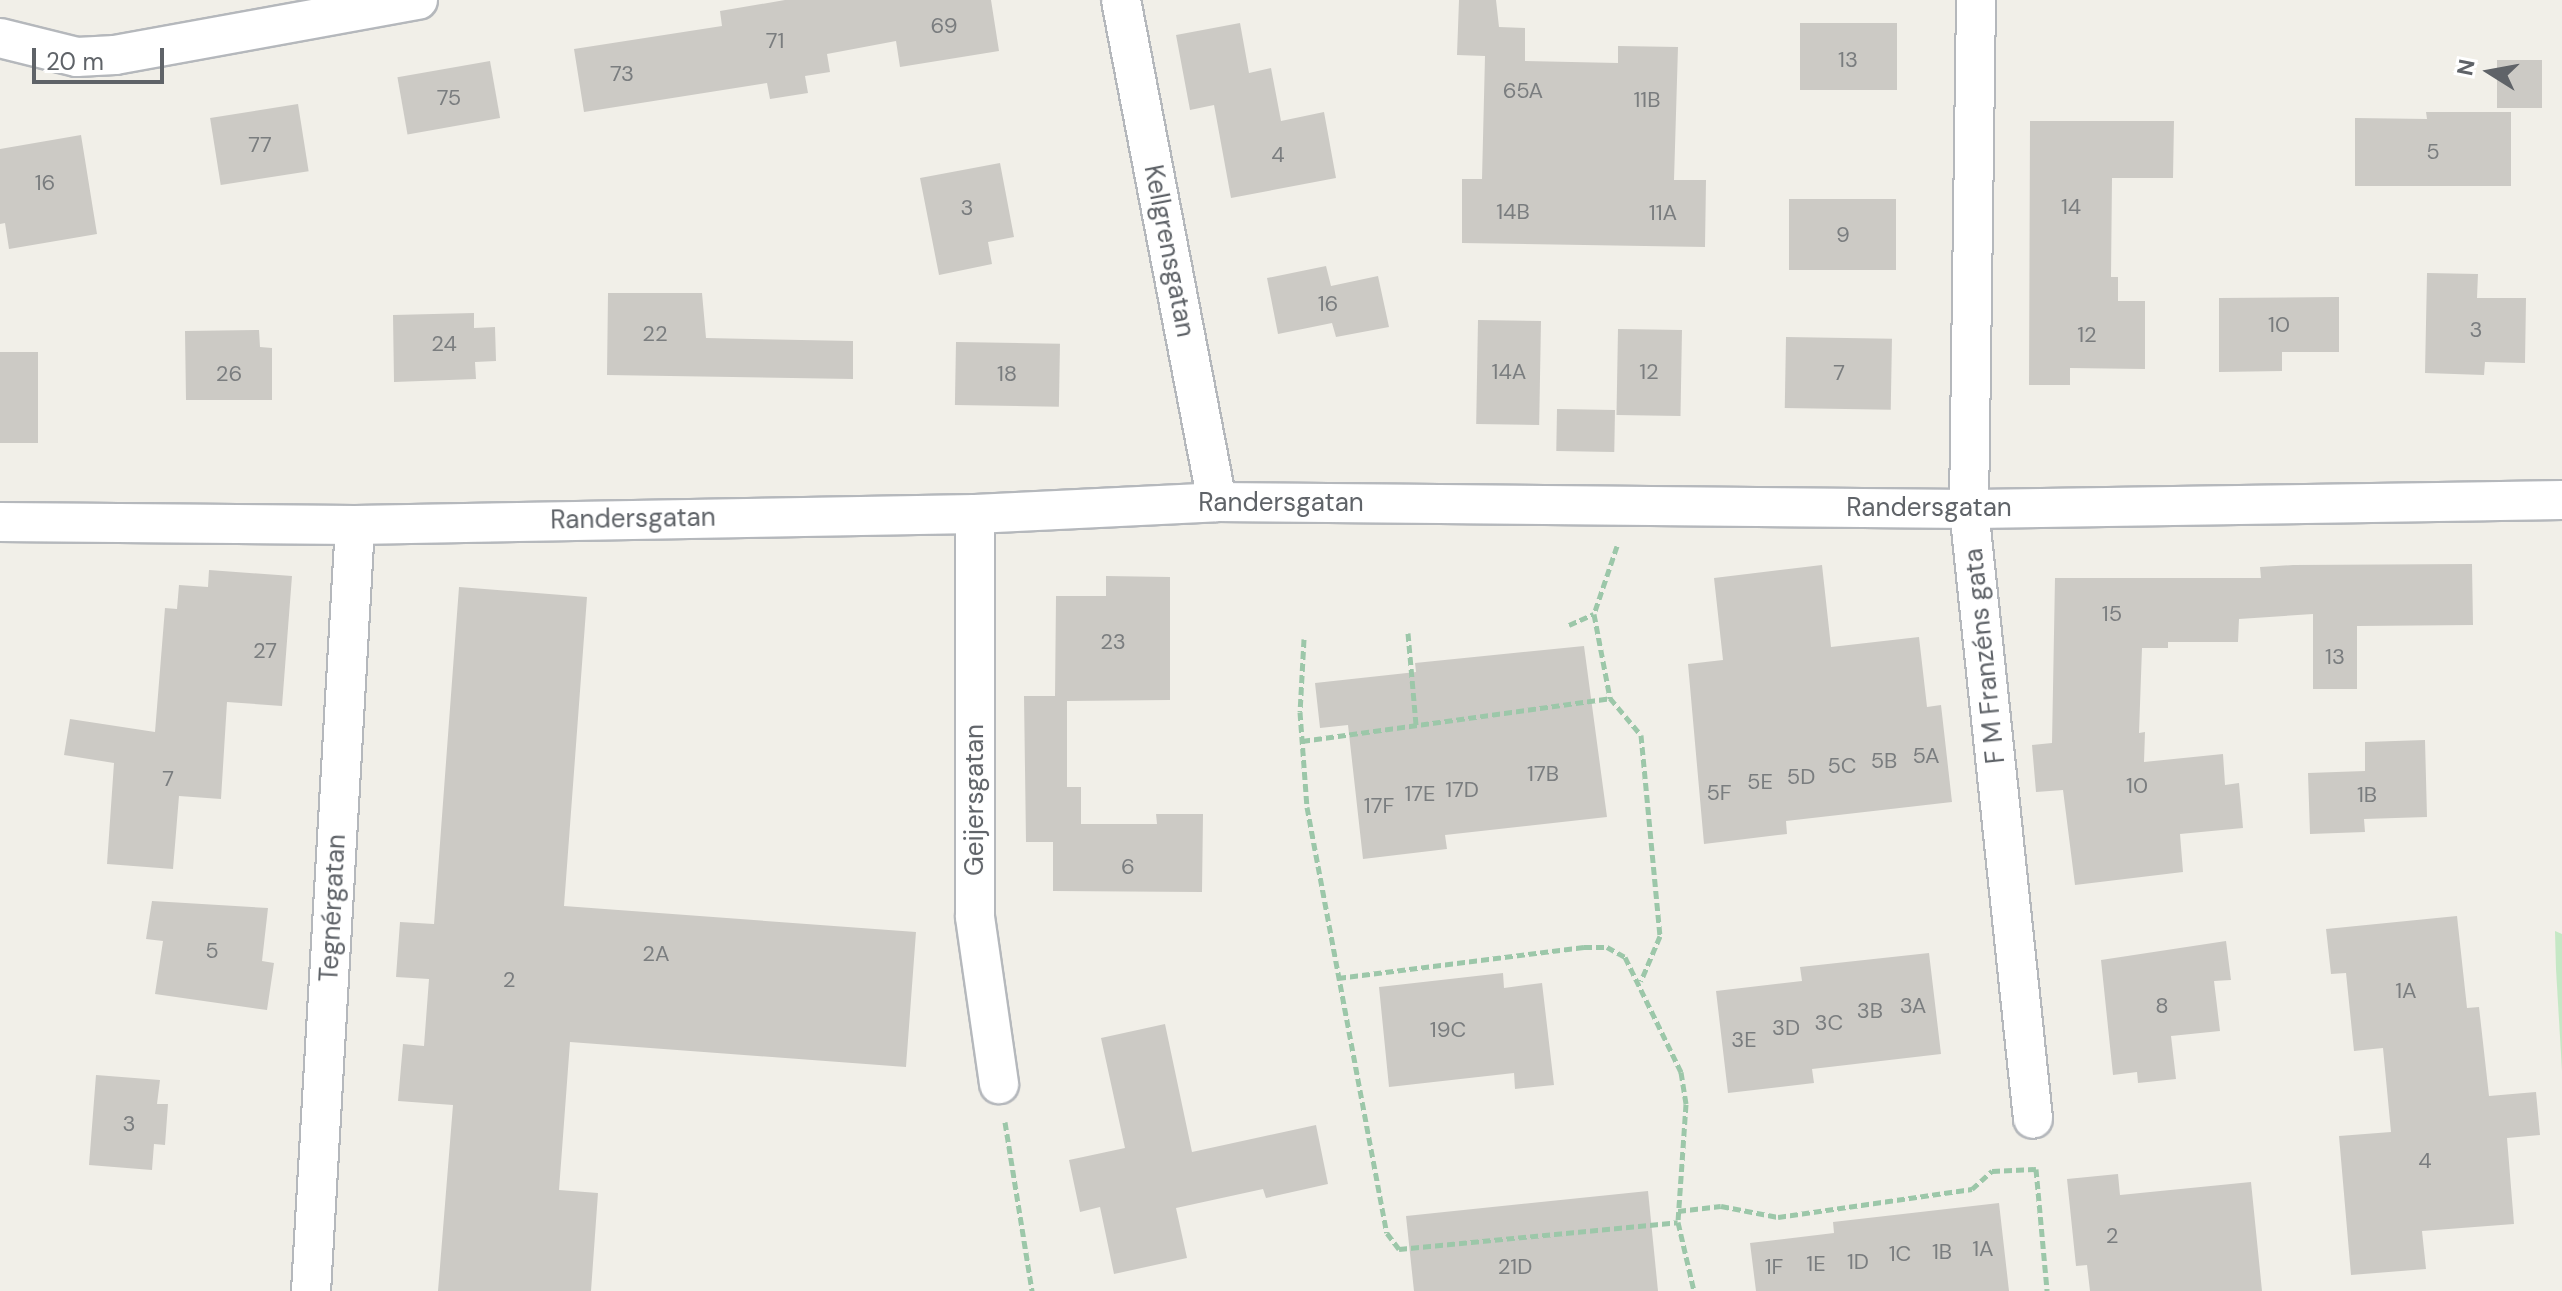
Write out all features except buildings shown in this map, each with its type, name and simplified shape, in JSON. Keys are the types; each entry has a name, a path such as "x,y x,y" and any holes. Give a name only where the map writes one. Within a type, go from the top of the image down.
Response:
{"street":[{"path":"0,38 77,57 115,55 418,0"},
{"name":"Kellgrensgatan","path":"1121,0 1217,502"},
{"name":"F M Franzéns gata","path":"1976,0 1969,509 2033,1119"},
{"name":"Randersgatan","path":"0,522 355,525 975,514 1217,502 1969,509 2562,500"},
{"name":"Geijersgatan","path":"975,514 975,917 999,1084"},
{"name":"Tegnérgatan","path":"311,1291 355,525"}],"path":[{"path":"1619,540 1594,614 1610,698 1641,735 1660,936 1640,982"},
{"path":"1569,625 1594,614"},
{"path":"1408,633 1416,725"},
{"path":"1304,639 1302,741 1307,807 1387,1233 1399,1249 1678,1222"},
{"path":"1302,741 1610,698"},
{"path":"1338,978 1595,947 1625,957 1640,982 1681,1072 1686,1104 1678,1222 1694,1291"},
{"path":"999,1084 1032,1291"},
{"path":"2033,1119 2047,1291"},
{"path":"1678,1211 1721,1206 1778,1217 1972,1189 1992,1171 2036,1169"}],"green space":[{"path":"2555,931 2562,934 2562,1071 2556,969"}]}
